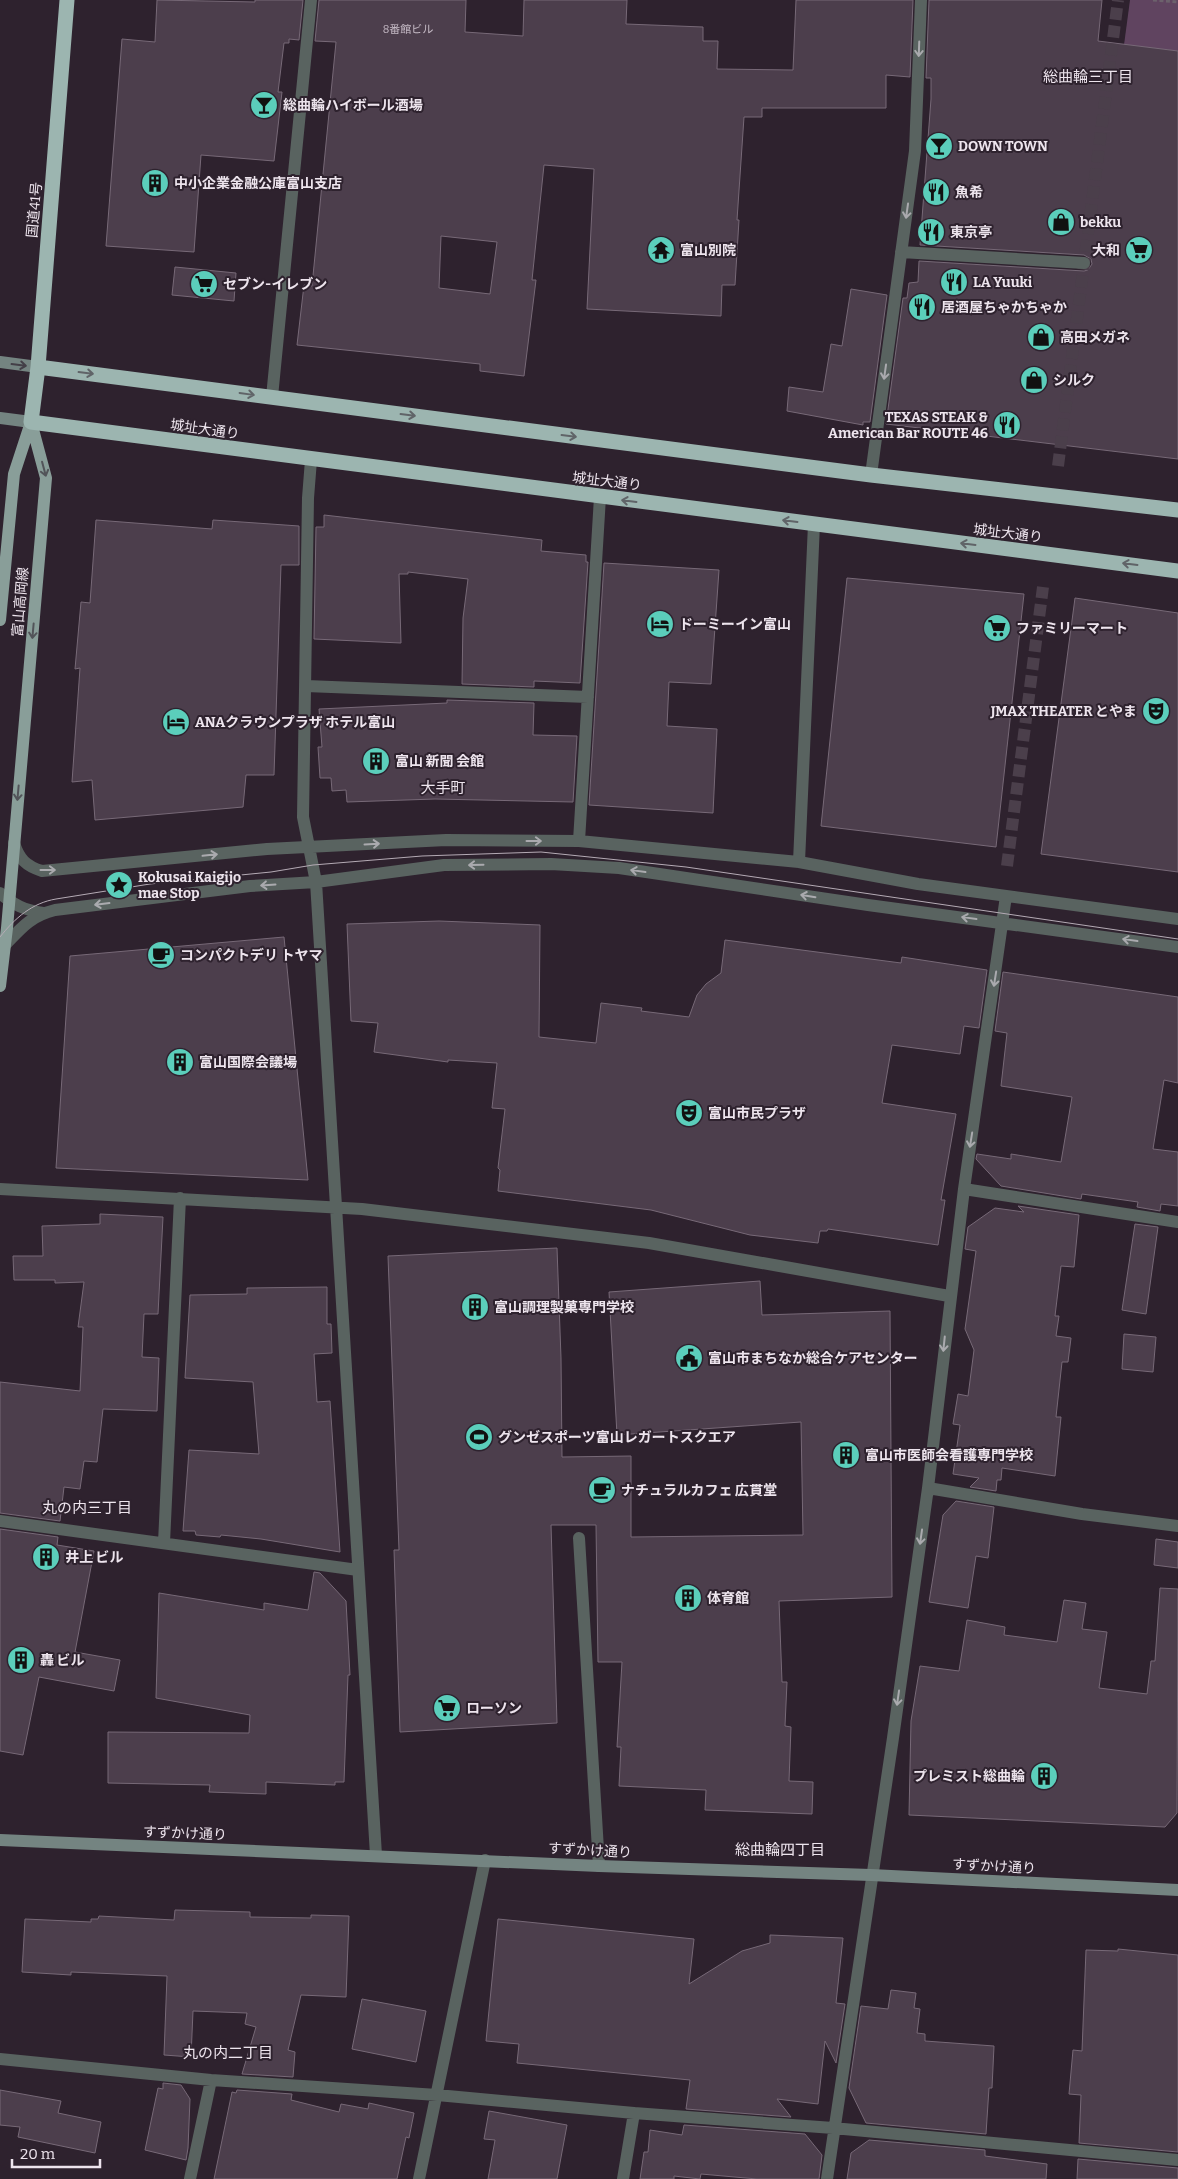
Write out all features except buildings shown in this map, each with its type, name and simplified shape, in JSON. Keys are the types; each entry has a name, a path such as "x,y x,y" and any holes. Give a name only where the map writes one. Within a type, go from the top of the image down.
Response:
{"highway":[{"name":"国道41号","path":"31,422 38,367 67,0"},
{"path":"38,367 872,475 1178,510"},
{"name":"城址大通り","path":"31,422 310,460 1178,571"}],"main road":[{"name":"富山高岡線","path":"0,620 14,474 31,422"},
{"name":"富山高岡線","path":"0,986 5,945 5,897 14,843 46,478 31,422"}],"street":[{"path":"272,398 311,0"},
{"path":"872,475 915,151 921,0"},
{"path":"901,252 1084,263"},
{"path":"0,362 38,367"},
{"path":"0,418 31,422"},
{"path":"310,460 303,817 316,882 376,1856"},
{"path":"579,841 600,497"},
{"path":"799,862 814,524"},
{"path":"306,686 588,697"},
{"path":"14,843 18,857 28,866 42,871 267,849 446,840 579,841 799,862 918,884 1178,919"},
{"path":"5,897 26,910 43,913 220,890 316,882 444,865 551,864 619,868 1178,947"},
{"path":"827,2179 928,1488 949,1296 1006,896"},
{"path":"5,945 27,921 43,913"},
{"path":"0,1189 336,1206 649,1243 949,1296"},
{"path":"964,1189 1178,1222"},
{"path":"164,1543 180,1198"},
{"path":"928,1488 1082,1514 1178,1526"},
{"path":"0,1521 358,1570"},
{"path":"580,1538 598,1866"},
{"name":"すずかけ通り","path":"0,1840 598,1866 872,1875 1178,1890"},
{"path":"419,2179 485,1860"},
{"path":"0,2059 211,2080 437,2095 634,2113 833,2128 1178,2160"},
{"path":"190,2179 211,2080"},
{"path":"623,2179 634,2113"}],"path":[{"path":"1153,0 1178,2"}],"shaded area":[{"path":"1130,0 1178,0 1178,51 1124,45"}],"tunnel":[{"path":"1058,466 1118,0"},
{"path":"1007,866 1043,587"}],"tram line":[{"path":"0,937 25,912 47,901 150,884 271,872 313,865 422,856 541,852 686,867 1178,939"}],"place":[{"name":"総曲輪ハイボール酒場","path":"264,105"},
{"name":"DOWN TOWN","path":"939,146"},
{"name":"中小企業金融公庫富山支店","path":"155,183"},
{"name":"魚希","path":"936,192"},
{"name":"bekku","path":"1061,222"},
{"name":"東京亭","path":"931,232"},
{"name":"富山別院","path":"661,250"},
{"name":"大和","path":"1139,250"},
{"name":"LA Yuuki","path":"954,282"},
{"name":"セブン-イレブン","path":"204,284"},
{"name":"居酒屋ちゃかちゃか","path":"922,307"},
{"name":"高田メガネ","path":"1041,337"},
{"name":"シルク","path":"1034,380"},
{"name":"TEXAS STEAK & American Bar ROUTE 46","path":"1007,425"},
{"name":"ドーミーイン富山","path":"660,624"},
{"name":"ファミリーマート","path":"997,628"},
{"name":"JMAX THEATER とやま","path":"1156,711"},
{"name":"ANAクラウンプラザ ホテル富山","path":"176,722"},
{"name":"富山 新聞 会館","path":"376,761"},
{"name":"Kokusai Kaigijo mae Stop","path":"119,885"},
{"name":"コンパクトデリ トヤマ","path":"161,955"},
{"name":"富山国際会議場","path":"180,1062"},
{"name":"富山市民プラザ","path":"689,1113"},
{"name":"富山調理製菓専門学校","path":"475,1307"},
{"name":"富山市まちなか総合ケアセンター","path":"689,1358"},
{"name":"グンゼスポーツ富山レガートスクエア","path":"479,1437"},
{"name":"富山市医師会看護専門学校","path":"846,1455"},
{"name":"ナチュラルカフェ 広貫堂","path":"602,1490"},
{"name":"井上 ビル","path":"46,1557"},
{"name":"体育館","path":"688,1598"},
{"name":"轟 ビル","path":"21,1660"},
{"name":"ローソン","path":"447,1708"},
{"name":"プレミスト総曲輪","path":"1044,1776"}],"district":[{"name":"総曲輪三丁目","path":"1088,77"},
{"name":"大手町","path":"443,788"},
{"name":"丸の内三丁目","path":"87,1508"},
{"name":"総曲輪四丁目","path":"780,1850"},
{"name":"丸の内二丁目","path":"228,2053"}]}
